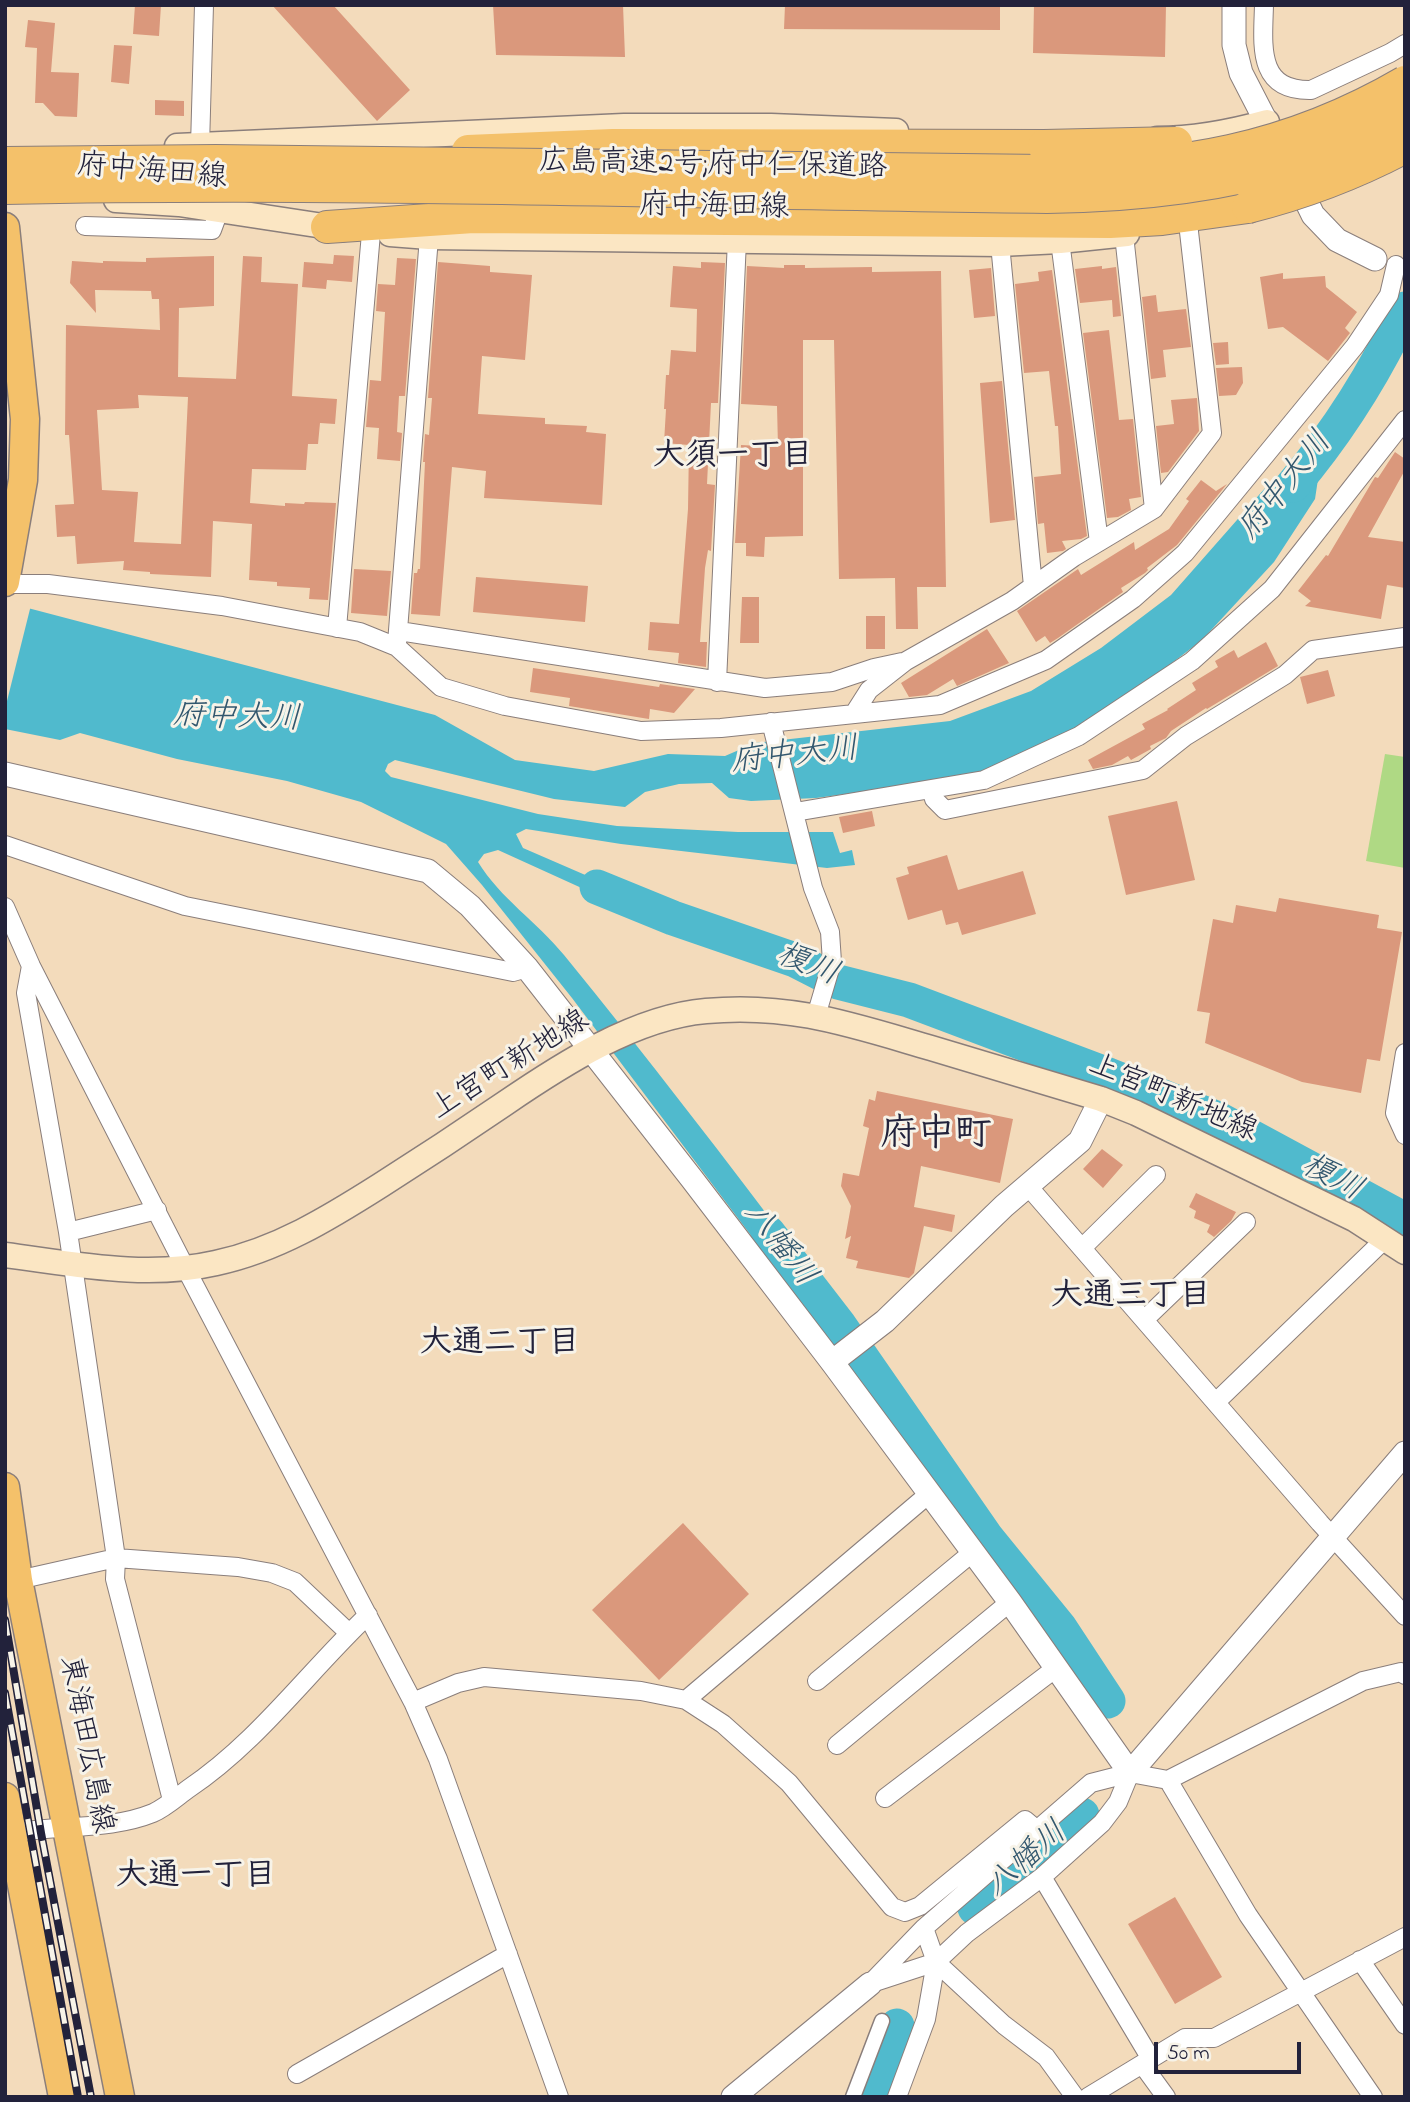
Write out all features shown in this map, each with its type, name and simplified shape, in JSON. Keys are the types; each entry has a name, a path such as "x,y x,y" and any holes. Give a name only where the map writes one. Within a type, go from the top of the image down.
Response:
{"highway":[{"path":"200,146 398,156 613,145 1044,146 1209,140 1246,133 1322,107 1405,65"},
{"name":"広島高速2号;府中仁保道路","path":"5,163 216,161 1032,171 1118,168 1232,152 1297,133 1346,114 1405,82"},
{"name":"広島高速2号;府中仁保道路","path":"5,188 330,187 1119,196 1244,177 1279,168 1358,140 1405,117"},
{"path":"327,227 473,217 1110,222 1162,219 1248,207 1293,196 1335,181 1405,147"}],"main road":[{"name":"府中海田線","path":"5,150 200,146 345,137 624,126 771,126 1054,138 1180,139 1242,129 1267,121"},
{"name":"府中海田線","path":"5,200 48,198 131,201 371,233 429,237 1000,244 1124,235 1249,210 1335,176 1405,135"},
{"path":"5,227 12,351 25,419 23,480 5,583"},
{"name":"上宮町新地線","path":"5,1255 134,1271 186,1269 261,1250 320,1223 441,1147 553,1070 596,1046 659,1021 703,1011 819,1004 1136,1113 1354,1219 1395,1246"},
{"name":"東海田広島線","path":"5,1487 18,1580 120,2097"},
{"path":"5,1797 8,1834 63,2097"}],"street":[{"path":"200,146 204,5"},
{"path":"429,237 398,639 442,687 505,706 641,731 772,729 855,712 940,705 1046,660 1133,599 1185,553 1355,346 1389,295 1392,263 1337,240 1313,215 1241,73 1234,45 1234,5"},
{"path":"1264,5 1263,54 1267,69 1282,84 1296,90 1311,90 1405,44"},
{"path":"85,226 212,230 219,211"},
{"path":"855,712 869,690 906,662 1012,601 1099,542 1154,509 1212,433 1188,223"},
{"path":"337,628 371,233"},
{"path":"1124,235 1154,509"},
{"path":"717,682 737,240"},
{"path":"1060,241 1099,542"},
{"path":"1000,244 1033,586"},
{"path":"794,808 984,780 1079,736 1192,661 1272,589 1405,419"},
{"path":"5,583 48,584 222,606 398,639 765,688 832,682 874,668 906,662"},
{"path":"932,789 934,799 945,810 1143,770 1186,736 1284,675 1313,650 1405,637"},
{"path":"772,729 813,888 830,932 832,962 819,1004"},
{"path":"5,774 428,871 470,906 596,1046 930,1493 1130,1773"},
{"path":"5,845 185,906 513,972 527,968"},
{"path":"5,907 11,934 31,966 413,1702 438,1759 559,2097"},
{"path":"31,966 26,993 68,1232 116,1558 115,1579 172,1800"},
{"path":"1405,1053 1395,1113 1405,1135"},
{"path":"832,1362 885,1321 1027,1185 1080,1141 1101,1099"},
{"path":"1082,1248 1156,1175"},
{"path":"1027,1185 1405,1616"},
{"path":"68,1232 158,1210"},
{"path":"1144,1320 1246,1222"},
{"path":"1216,1402 1395,1246"},
{"path":"870,1984 936,1962 967,1933 1042,1877 1102,1823 1118,1802 1130,1773 1405,1453"},
{"path":"686,1700 930,1493"},
{"path":"817,1681 973,1552"},
{"path":"18,1580 116,1558 238,1567 272,1573 295,1581 349,1633"},
{"path":"837,1745 1010,1602"},
{"path":"8,1834 101,1825 153,1813 215,1771 280,1710 368,1615"},
{"path":"885,1798 1056,1668"},
{"path":"733,2097 870,1984 924,1928 1091,1783 1130,1773 1168,1780 1363,1681 1404,1672"},
{"path":"413,1702 458,1683 484,1677 641,1691 686,1700 723,1724 789,1783 892,1907 905,1912 920,1906 1025,1820 1037,1830"},
{"path":"1168,1780 1248,1915 1373,2097"},
{"path":"1042,1877 1166,2097"},
{"path":"924,1928 936,1962 1004,2025 1046,2057 1075,2097"},
{"path":"1088,2097 1185,2039 1214,2038 1405,1937"},
{"path":"297,2074 508,1954"},
{"path":"1360,1961 1405,2025"},
{"path":"897,2097 926,2019 936,1962"},
{"path":"853,2097 882,2021"}],"green space":[{"path":"1385,754 1405,757 1405,868 1366,861"}],"water":[{"path":"1325,433 1315,499 1274,562 1202,640 1116,706 1059,741 979,776 816,798 751,801 729,798 712,783 679,784 645,792 625,807 554,799 395,760 388,764 385,771 391,777 538,814 617,826 738,832 833,832 840,853 852,850 855,865 827,868 621,844 526,829 516,834 523,848 643,900 641,915 498,850 484,854 478,862 508,899 564,955 806,1266 786,1282 572,998 446,844 361,802 287,781 177,759 80,733 60,740 5,729 5,602 435,715 515,760 594,771 668,754 725,756 755,743 950,721 1031,691 1101,648 1171,595 1266,487"}],"pier":[{"path":"5,599 31,605 5,709"}],"building":[{"path":"135,5 161,5 159,36 133,34"},
{"path":"272,5 333,5 410,90 377,121"},
{"path":"493,5 623,5 625,57 496,55"},
{"path":"785,5 1000,5 1000,30 784,29"},
{"path":"1034,5 1166,5 1165,57 1033,53"},
{"path":"28,20 55,23 51,72 79,73 77,117 55,116 43,103 35,103 37,48 25,47"},
{"path":"114,45 132,46 129,84 111,82"},
{"path":"155,100 184,101 184,116 155,115"},
{"path":"334,255 354,256 352,282 327,280 326,289 302,287 304,262 333,264"},
{"path":"214,256 214,306 179,308 178,377 236,379 243,256 262,257 261,282 298,284 292,396 337,399 335,424 320,423 318,444 308,444 306,470 252,469 250,503 285,506 285,503 336,503 328,600 309,599 310,588 277,586 277,582 249,580 252,524 213,521 211,577 123,570 124,561 77,564 75,536 57,537 55,505 74,504 69,435 65,435 66,325 160,330 159,299 152,299 151,291 95,290 96,313 70,283 72,261 146,262 146,258","holes":["138,395 188,397 181,544 134,542 138,492 102,490 97,410 139,408"]},
{"path":"397,258 416,259 405,396 399,396 397,432 402,433 400,461 377,459 379,428 366,427 370,380 381,381 385,312 376,311 378,284 395,285"},
{"path":"438,262 490,266 490,272 532,275 525,360 482,356 478,414 545,418 545,424 587,426 586,432 606,434 602,505 484,498 486,471 452,467 440,616 411,614 414,573 420,569 423,462 425,434 429,435 432,398 428,398"},
{"path":"701,262 725,263 718,403 711,403 707,484 715,485 711,551 708,550 705,568 700,642 707,642 706,667 678,663 679,653 648,650 650,622 679,624 688,509 689,445 664,443 664,409 671,350 696,352 697,309 670,307 673,266 701,268"},
{"path":"784,265 805,265 805,268 872,267 872,272 941,271 946,587 917,587 918,629 896,629 895,578 839,579 834,340 803,340 803,536 765,537 764,557 746,556 746,543 735,543 741,445 778,447 777,406 741,404 747,266 784,268"},
{"path":"1102,266 1102,269 1116,267 1121,316 1113,317 1112,300 1080,303 1075,269"},
{"path":"991,268 995,316 974,318 969,270"},
{"path":"1052,270 1087,536 1062,541 1066,549 1047,553 1044,523 1038,524 1034,477 1061,474 1058,426 1055,426 1049,371 1024,373 1015,284 1039,281 1038,272"},
{"path":"1283,273 1283,279 1325,276 1326,287 1357,312 1345,328 1350,333 1328,361 1283,327 1268,329 1260,277"},
{"path":"1156,295 1158,312 1186,309 1191,347 1163,350 1166,377 1151,379 1142,297"},
{"path":"1109,330 1119,420 1133,419 1141,497 1129,499 1131,510 1118,517 1107,518 1083,333"},
{"path":"1228,342 1229,364 1216,365 1213,343"},
{"path":"1242,367 1243,383 1236,395 1219,396 1216,368"},
{"path":"1002,381 1015,520 990,523 980,383"},
{"path":"1197,398 1199,431 1168,472 1161,473 1156,426 1174,424 1171,400"},
{"path":"1395,452 1405,459 1405,470 1368,537 1405,542 1405,588 1387,585 1381,619 1305,606 1311,601 1298,591 1326,555 1328,556 1375,477 1378,478"},
{"path":"1201,480 1216,491 1227,484 1177,545 1147,568 1145,573 1121,588 1123,592 1058,638 1050,643 1045,636 1036,642 1017,611 1078,569 1081,575 1134,542 1135,550 1169,529 1189,501 1186,499"},
{"path":"354,569 391,571 387,616 351,613"},
{"path":"476,577 588,586 585,622 473,612"},
{"path":"742,597 759,597 759,643 740,643"},
{"path":"866,616 885,616 885,649 866,649"},
{"path":"987,629 1009,663 957,686 953,679 927,695 909,697 901,683"},
{"path":"1266,642 1278,666 1206,708 1171,731 1166,738 1150,746 1151,749 1131,760 1128,756 1112,765 1093,769 1088,760 1145,729 1142,724 1196,690 1192,683 1218,667 1215,661 1234,650 1238,658"},
{"path":"533,668 659,687 660,684 695,689 674,713 650,709 649,719 569,706 570,698 530,692"},
{"path":"1328,670 1335,696 1307,704 1300,677"},
{"path":"1177,801 1195,880 1126,895 1108,816"},
{"path":"872,811 875,826 843,833 839,817"},
{"path":"947,855 958,890 1023,871 1036,914 962,935 958,922 946,925 942,910 908,920 896,878 909,874 907,867"},
{"path":"1279,898 1379,915 1377,928 1402,932 1380,1061 1367,1059 1361,1093 1302,1082 1205,1043 1210,1013 1197,1011 1213,919 1233,923 1236,905 1276,912"},
{"path":"877,1091 1013,1119 1000,1183 921,1166 914,1207 955,1215 952,1232 924,1226 914,1273 909,1278 856,1268 858,1261 846,1258 851,1236 845,1239 851,1206 841,1186 843,1173 859,1176 869,1128 863,1126 869,1099 875,1101"},
{"path":"1102,1149 1123,1165 1103,1188 1083,1169"},
{"path":"1196,1193 1236,1212 1231,1221 1214,1237 1207,1232 1210,1225 1194,1218 1196,1211 1189,1207"},
{"path":"683,1523 749,1594 659,1680 592,1610"},
{"path":"1175,1897 1222,1977 1175,2004 1128,1924"}],"waterway":[{"name":"府中大川","path":"1293,485 1355,401 1405,309"},
{"name":"榎川","path":"597,887 673,918 795,960 838,982 909,1000 1218,1119 1405,1220"},
{"name":"八幡川","path":"768,1233 839,1325 986,1537 1060,1628 1108,1701"},
{"name":"八幡川","path":"975,1908 1063,1836 1082,1815"},
{"name":"八幡川","path":"870,2097 897,2026"}],"railway":[{"path":"5,1620 41,1833 91,2097"},
{"path":"5,1693 78,2097"}],"district":[{"name":"大須一丁目","path":"733,459"},
{"name":"府中町","path":"936,1138"},
{"name":"大通三丁目","path":"1131,1299"},
{"name":"大通二丁目","path":"500,1346"},
{"name":"大通一丁目","path":"196,1879"}]}
